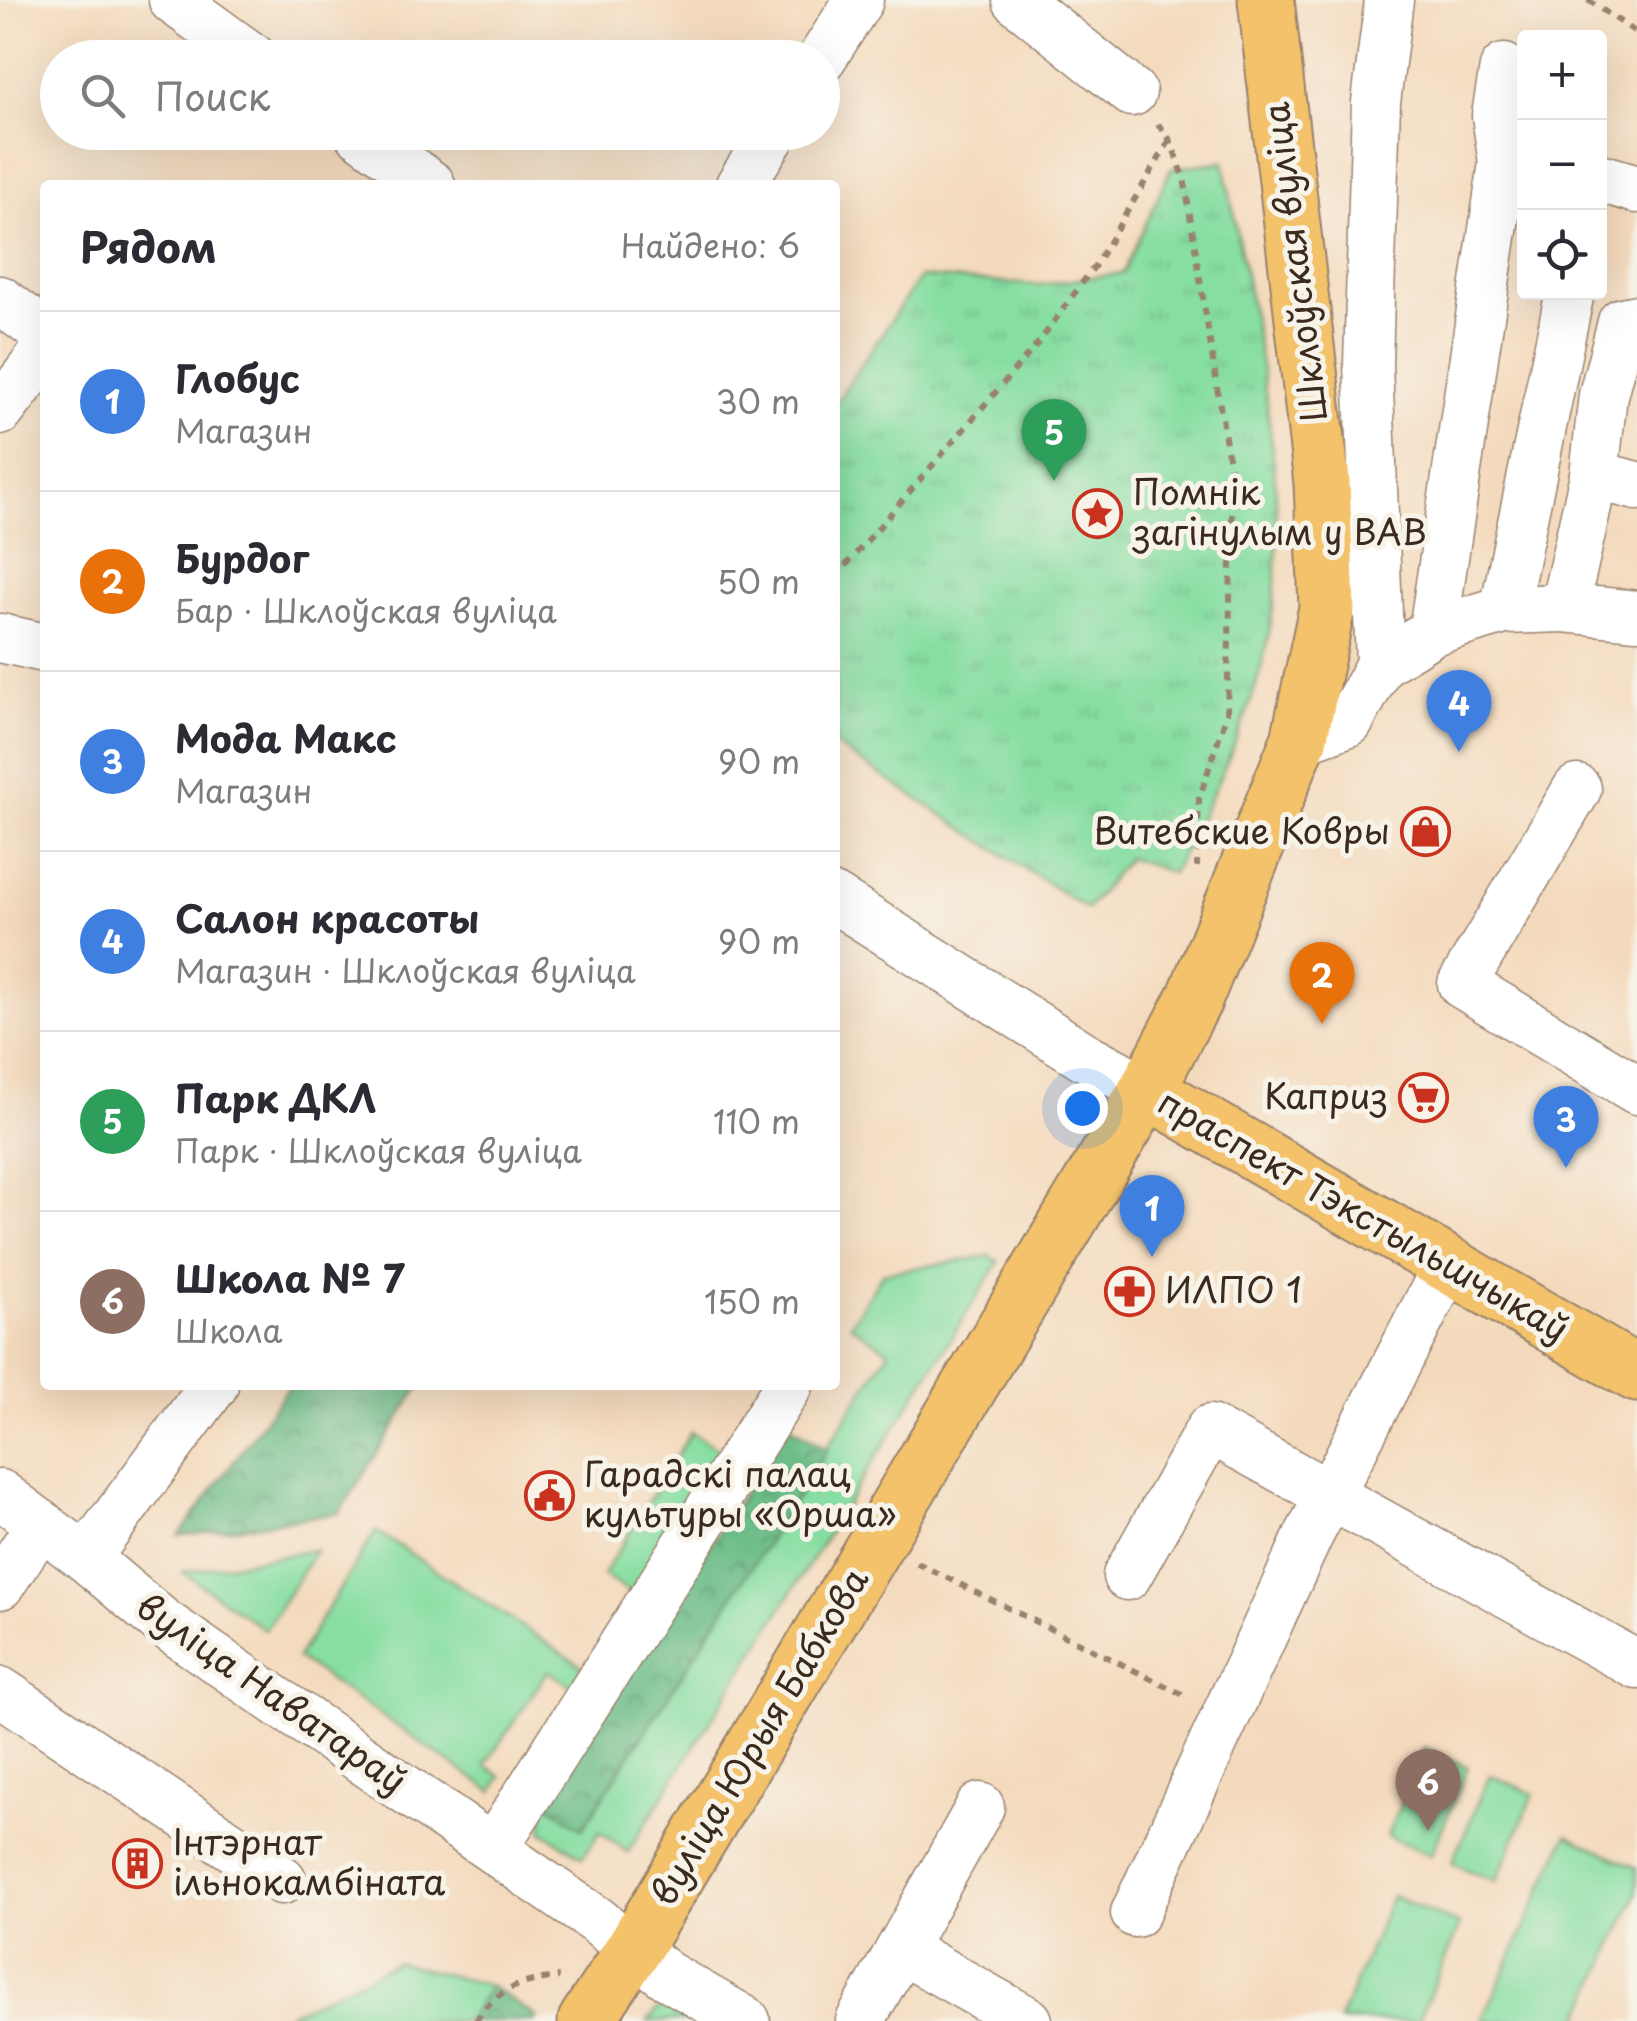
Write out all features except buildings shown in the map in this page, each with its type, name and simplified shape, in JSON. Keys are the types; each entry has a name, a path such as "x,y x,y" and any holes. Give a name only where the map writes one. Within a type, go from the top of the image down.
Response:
{"main road":[{"name":"Шклоўская вуліца","path":"1147,1090 1195,998 1299,740 1328,608 1322,483 1266,0"},
{"name":"праспект Тэкстыльшчыкаў","path":"1147,1090 1637,1374"},
{"name":"вуліца Юрыя Бабкова","path":"578,1999 634,1949 1147,1090"}],"street":[{"path":"173,0 228,40"},
{"path":"833,40 859,0"},
{"path":"1017,0 1132,92"},
{"path":"1299,740 1350,722 1380,664 1368,364 1376,102 1388,0"},
{"path":"1432,631 1514,161 1496,115 1504,68"},
{"path":"383,150 424,180"},
{"path":"743,180 762,150"},
{"path":"1607,180 1637,189"},
{"path":"0,300 40,330"},
{"path":"1504,610 1568,300"},
{"path":"1564,608 1616,480 1622,322 1637,319"},
{"path":"0,411 40,359"},
{"path":"1380,664 1432,631 1504,610 1564,608 1637,615"},
{"path":"0,638 40,647"},
{"path":"1577,790 1462,984 1637,1090"},
{"name":"праспект Тэкстыльшчыкаў","path":"840,902 1035,1026 1147,1090"},
{"path":"1135,1913 1330,1494 1448,1264"},
{"path":"86,1558 210,1390"},
{"path":"493,1849 786,1390"},
{"path":"1128,1576 1210,1429 1637,1665"},
{"name":"вуліца Наватараў","path":"0,1494 86,1558 162,1622 493,1849 666,1975 746,2021"},
{"path":"0,1584 41,1524"},
{"path":"0,1691 282,1880"},
{"path":"860,2021 980,1808"},
{"path":"900,1949 1028,2021"}],"path":[{"path":"1588,0 1637,34"},
{"path":"1132,92 1170,140 1184,177 1233,488 1226,713 1199,799 1196,878"},
{"path":"840,572 1039,342 1096,264 1170,140"},
{"path":"916,1563 1226,1716"},
{"path":"476,2021 484,2008 521,1981 578,1999"}],"green space":[{"path":"1224,161 1257,339 1274,465 1275,586 1267,642 1250,702 1214,789 1172,873 1128,858 1087,909 840,748 840,397 920,277 1038,285 1123,273 1171,169"},
{"path":"989,1256 999,1262 628,1852 600,1832 583,1857 542,1831 545,1802 583,1828 889,1351 850,1325 883,1273"},
{"path":"286,1390 418,1390 339,1513 179,1536"},
{"path":"788,1424 828,1449 582,1829 545,1802"},
{"path":"691,1432 726,1454 634,1596 603,1575"},
{"path":"376,1531 594,1674 582,1693 548,1671 485,1765 501,1776 493,1792 297,1658"},
{"path":"316,1550 265,1630 183,1572"},
{"path":"1424,1748 1468,1767 1431,1855 1387,1836"},
{"path":"1490,1775 1534,1794 1496,1882 1452,1863"},
{"path":"1567,1835 1637,1868 1637,1893 1579,2021 1482,2021"},
{"path":"1392,1896 1460,1925 1418,2021 1339,2021"},
{"path":"397,1962 490,1986 467,2021 273,2021"},
{"path":"490,1986 537,2017 534,2021 467,2021"},
{"path":"663,2003 691,2021 648,2021"}],"place":[{"name":"Парк ДКЛ","path":"1054,481"},
{"name":"Помнік загінулым у ВАВ","path":"1098,513"},
{"name":"Салон красоты","path":"1459,752"},
{"name":"Витебские Ковры","path":"1425,832"},
{"name":"Бурдог","path":"1322,1024"},
{"name":"Каприз","path":"1423,1097"},
{"name":"Мода Макс","path":"1566,1168"},
{"name":"Глобус","path":"1152,1257"},
{"name":"ИЛПО 1","path":"1130,1291"},
{"name":"Гарадскі палац культуры «Орша»","path":"549,1495"},
{"name":"Школа № 7","path":"1428,1831"},
{"name":"Інтэрнат ільнокамбіната","path":"138,1863"}]}
